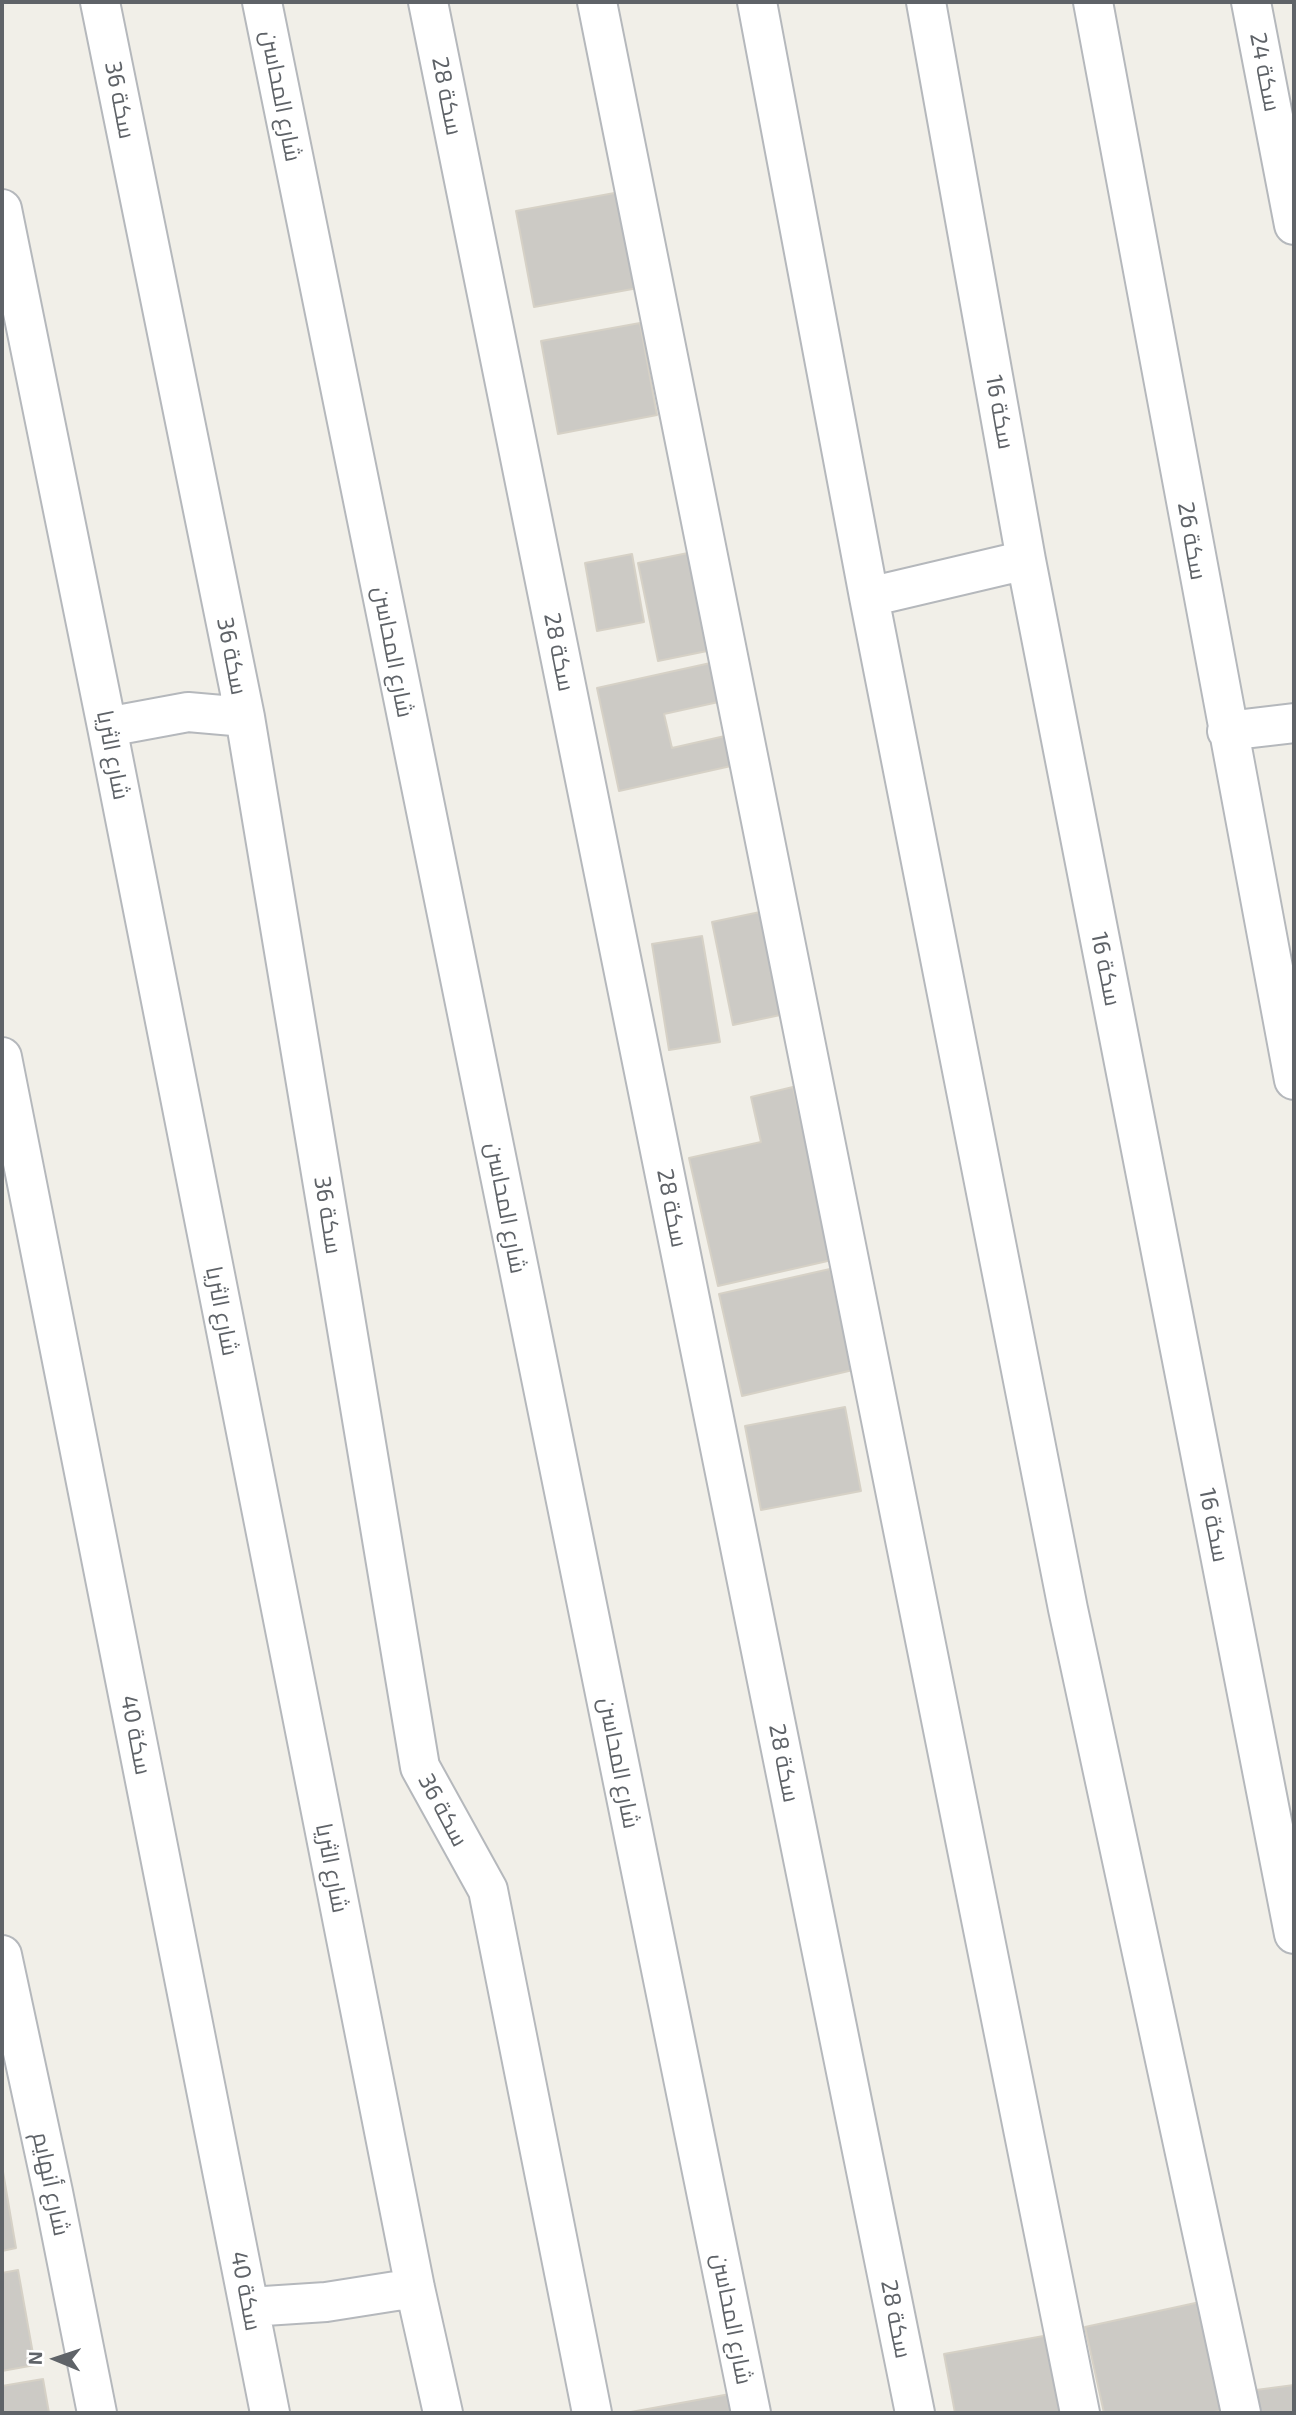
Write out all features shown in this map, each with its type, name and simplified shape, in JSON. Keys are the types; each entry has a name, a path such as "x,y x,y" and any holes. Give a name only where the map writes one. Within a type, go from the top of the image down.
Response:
{"street":[{"name":"سكة 36","path":"100,2 245,717 420,1767 488,1890 592,2413"},
{"name":"شارع المحاسن","path":"262,2 751,2413"},
{"name":"سكة 28","path":"428,2 915,2413"},
{"path":"597,2 1080,2413"},
{"path":"757,2 869,597 1068,1609 1241,2413"},
{"name":"سكة 16","path":"926,2 1026,559 1294,1934"},
{"name":"سكة 26","path":"1093,2 1294,1080"},
{"name":"سكة 24","path":"1251,2 1283,102 1294,225"},
{"name":"شارع الثريا","path":"2,209 415,2288 443,2413"},
{"path":"869,597 1026,559"},
{"path":"107,727 188,712 245,717"},
{"path":"1227,731 1294,723"},
{"name":"سكة 40","path":"2,1056 270,2413"},
{"name":"شارع أنهايم","path":"2,1955 97,2413"},
{"path":"249,2307 326,2302 415,2288"}],"building":[{"path":"620,192 638,288 534,307 516,211"},
{"path":"640,323 657,415 558,434 541,341"},
{"path":"693,552 712,650 658,661 638,563"},
{"path":"632,554 644,622 597,631 585,563"},
{"path":"715,662 723,701 664,714 672,748 725,736 731,766 619,791 597,688"},
{"path":"765,911 785,1014 733,1025 712,922"},
{"path":"702,936 720,1042 669,1050 652,944"},
{"path":"793,1087 832,1260 718,1286 689,1158 761,1142 751,1097"},
{"path":"830,1269 853,1370 742,1396 719,1294"},
{"path":"845,1407 861,1491 761,1510 745,1426"},
{"path":"2,2166 16,2248 2,2251"},
{"path":"18,2270 35,2365 2,2371 2,2273"},
{"path":"1200,2302 1224,2410 1209,2413 1104,2413 1085,2327"},
{"path":"1049,2335 1063,2413 955,2413 944,2354"},
{"path":"43,2379 49,2413 2,2413 2,2386"},
{"path":"1294,2385 1294,2413 1259,2413 1256,2390"},
{"path":"730,2394 734,2413 631,2412"}]}
